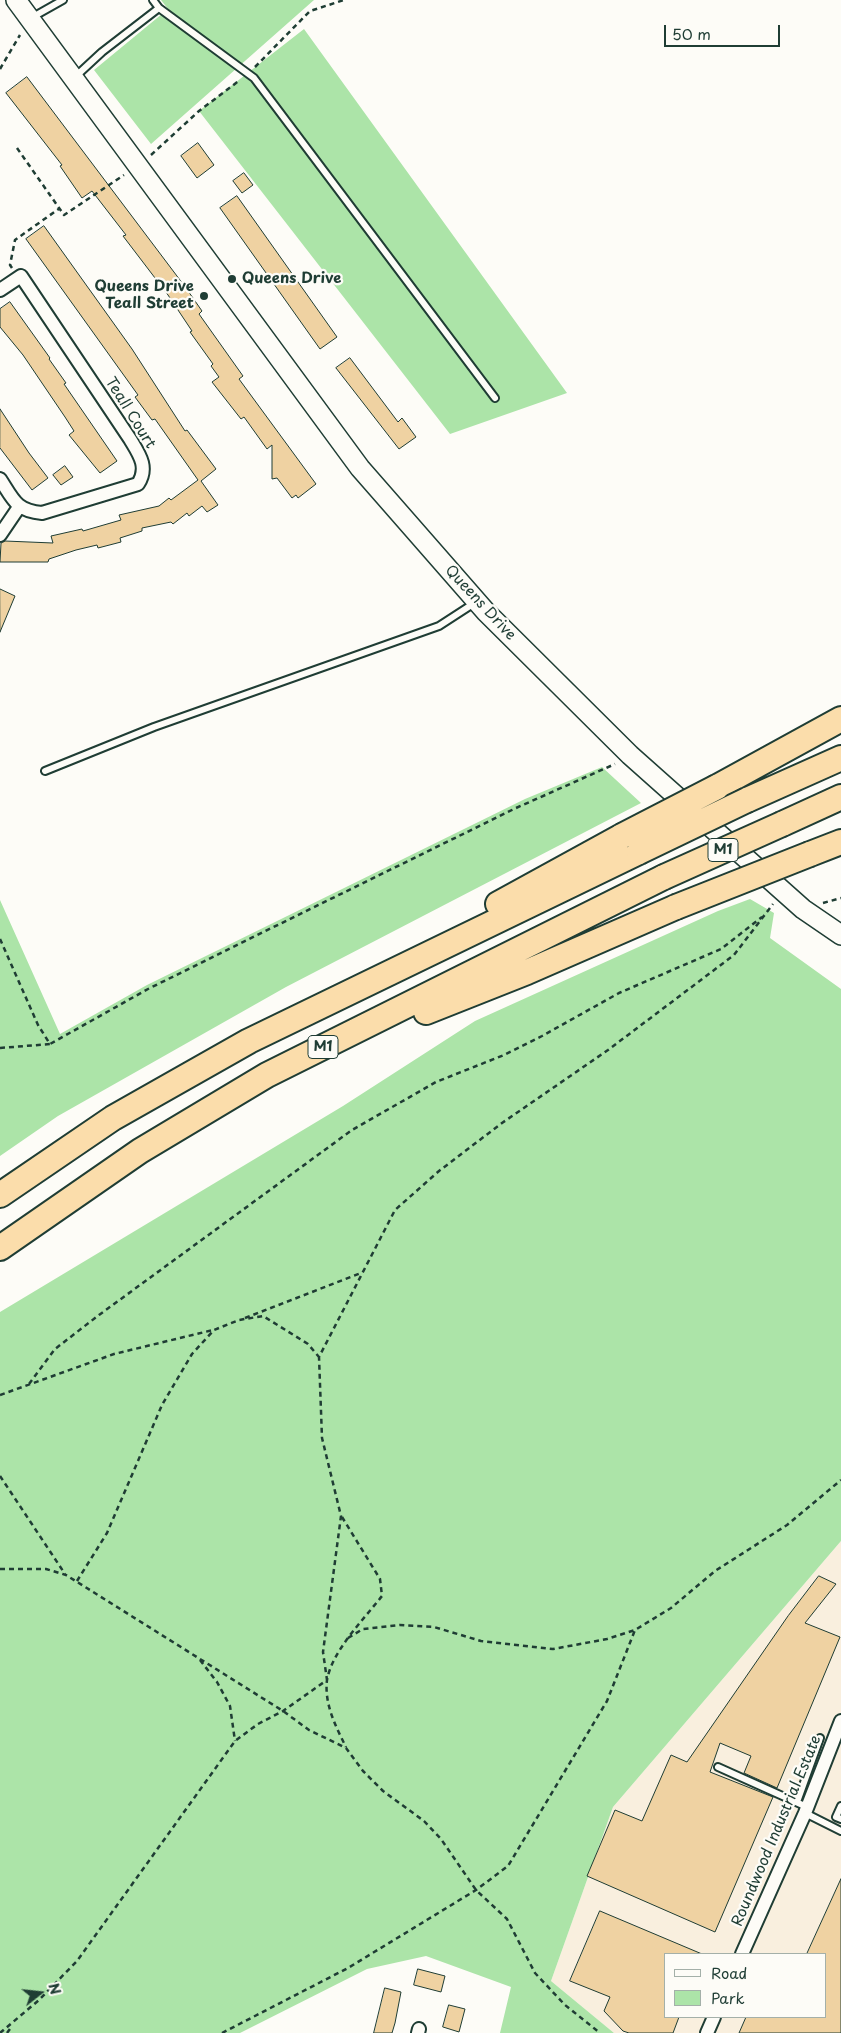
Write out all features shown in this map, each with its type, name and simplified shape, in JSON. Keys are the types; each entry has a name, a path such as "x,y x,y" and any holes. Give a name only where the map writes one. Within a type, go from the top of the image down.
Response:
{"highway":[{"path":"249,1041 622,836 717,787 841,719"},
{"name":"M1","path":"0,1195 113,1118 249,1041 747,800 841,758"},
{"name":"M1","path":"0,1248 140,1151 267,1075 664,877 841,797"},
{"path":"267,1075 527,972 676,907 841,842"}],"street":[{"name":"Queens Drive","path":"16,0 360,468 477,601 630,756 803,909 841,935"},
{"name":"Teall Court","path":"18,277 20,276 130,439 144,467 143,476 138,484 42,512 29,512 19,507"},
{"path":"0,290 18,277"},
{"path":"0,479 19,507 0,535"},
{"name":"Roundwood Industrial Estate","path":"742,1953 841,1720"},
{"path":"706,2033 714,2018"}],"lane":[{"path":"30,19 63,0"},
{"path":"153,0 159,8 254,78 495,398"},
{"path":"74,77 102,52 159,8"},
{"path":"46,771 154,727 439,626 477,601"},
{"path":"803,1807 820,1738"},
{"path":"718,1767 803,1807 841,1831"},
{"path":"841,1806 836,1817 841,1819"}],"path":[{"path":"0,69 30,19"},
{"path":"17,148 64,215 139,165"},
{"path":"18,277 10,265 16,240 60,208"},
{"path":"0,1048 50,1044 148,989 241,942 516,808 611,767 630,756"},
{"path":"0,2033 14,2023 59,1981 77,1961 236,1741 258,1724 283,1711 327,1680 334,1662 348,1638 382,1596 380,1579 341,1516 322,1438 319,1357 395,1210 424,1184 502,1123 608,1050 734,955 783,891"},
{"path":"29,1384 55,1349 352,1130 436,1082 519,1048 618,993 721,949 765,915"},
{"path":"0,939 38,1025 50,1044"},
{"path":"0,1395 114,1354 214,1330 362,1273"},
{"path":"239,1320 262,1316 308,1344 319,1357"},
{"path":"77,1581 107,1533 162,1405 192,1354 214,1330"},
{"path":"0,1476 66,1575"},
{"path":"348,1638 363,1629 400,1625 434,1628 482,1641 553,1649 607,1639 635,1630 672,1608 716,1571 787,1525 841,1480"},
{"path":"341,1516 323,1652 332,1717 346,1748 363,1771 383,1791 424,1821 476,1890 507,1919 536,1972 565,2005 600,2033"},
{"path":"0,1569 46,1570 66,1575 197,1656 283,1711 309,1730 346,1748"},
{"path":"222,2033 348,1968 476,1890 508,1866 608,1701 635,1630"},
{"path":"197,1656 217,1682 230,1706 236,1741"},
{"path":"7,2033 14,2023"}],"shaded area":[{"path":"841,1541 841,2033 614,2033 551,1981 613,1807"}],"green space":[{"path":"161,0 314,0 151,144 94,70 168,9"},
{"path":"304,29 567,393 450,434 199,111"},
{"path":"602,767 641,803 286,987 58,1116 0,1156 0,900 60,1034 147,985 525,799"},
{"path":"750,899 774,913 770,938 841,989 841,1541 613,1807 551,1981 614,2033 500,2033 511,1987 426,1956 367,1969 240,2033 0,2033 0,1312 343,1106 475,1021 718,911"}],"building":[{"path":"27,77 186,288 202,311 199,314 243,376 239,379 316,484 298,498 296,495 292,498 277,478 272,479 272,445 267,449 244,417 241,419 212,382 219,377 211,366 213,364 190,332 192,331 168,295 123,236 126,235 92,191 82,198 60,166 62,165 6,93"},
{"path":"198,143 214,165 197,178 181,156"},
{"path":"244,173 253,185 242,193 233,181"},
{"path":"237,196 337,337 320,349 220,208"},
{"path":"44,226 132,349 185,431 187,430 216,469 201,481 218,505 207,512 202,506 189,516 187,513 173,524 171,522 142,528 142,531 120,538 121,542 98,548 97,545 76,550 49,559 48,562 0,562 1,543 5,541 53,543 51,536 82,529 83,531 121,520 119,515 159,506 169,498 171,500 198,480 155,419 152,420 135,397 138,395 26,239"},
{"path":"10,302 50,358 66,383 64,384 117,461 100,473 69,435 74,431 23,355 0,327 0,309"},
{"path":"350,358 398,422 402,418 416,437 399,449 336,368"},
{"path":"0,409 48,478 32,490 0,448"},
{"path":"65,466 73,477 61,485 53,475"},
{"path":"0,589 15,596 0,632"},
{"path":"819,1576 836,1584 805,1623 840,1637 777,1788 744,1773 751,1756 720,1743 710,1772 773,1797 715,1932 587,1876 615,1810 642,1821 671,1755 687,1762 788,1616"},
{"path":"841,1879 841,2033 739,2033 746,2018 826,2018 826,1953 807,1953"},
{"path":"600,1911 700,1953 664,1953 664,2018 679,2018 673,2033 629,2033 623,2031 604,2011 610,1997 570,1981"},
{"path":"418,1969 445,1976 441,1992 414,1985"},
{"path":"385,1988 401,1992 395,2023 392,2033 374,2033"},
{"path":"449,2005 465,2009 459,2032 443,2027"}],"place":[{"name":"Queens Drive","path":"232,279"},
{"name":"Queens Drive Teall Street","path":"204,296"}]}
